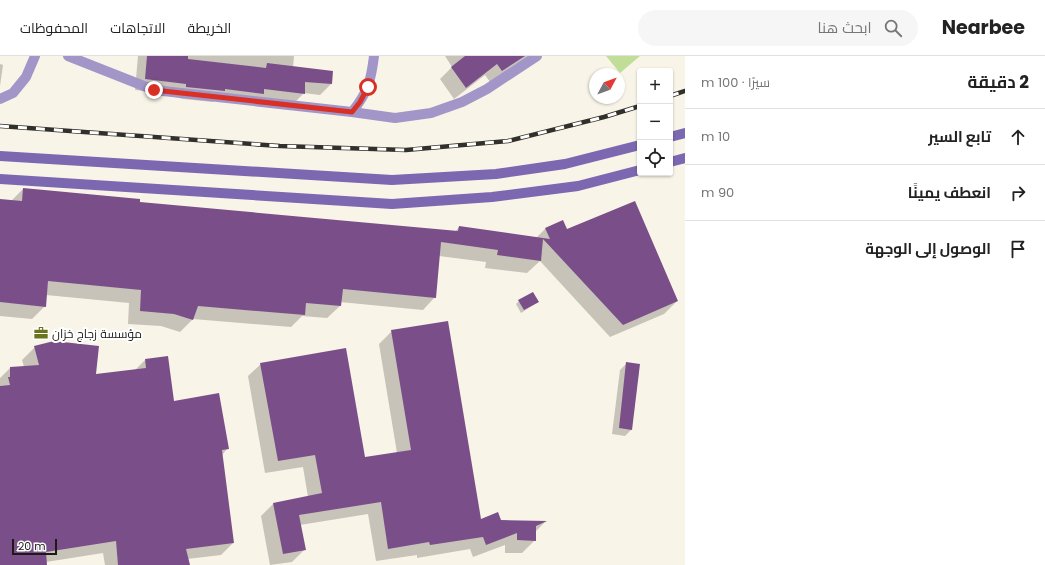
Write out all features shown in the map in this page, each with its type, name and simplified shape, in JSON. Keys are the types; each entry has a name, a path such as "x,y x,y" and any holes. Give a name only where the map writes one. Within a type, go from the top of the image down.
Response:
{"main road":[{"path":"673,136 685,133"},
{"path":"0,156 392,180 496,174 565,164 637,146"},
{"path":"673,161 685,158"},
{"path":"0,179 392,204 492,197 578,186 637,171"}],"street":[{"path":"0,98 13,94 26,77 35,56"},
{"path":"68,56 154,90 395,118 431,113 462,102 487,89 537,56"},
{"path":"352,112 360,102 368,87 374,56"}],"green space":[{"path":"606,56 640,56 625,69 616,68"}],"building":[{"path":"147,56 188,56 188,59 266,68 267,63 333,71 332,84 305,82 305,94 264,89 264,94 225,89 225,91 186,87 186,84 145,79"},
{"path":"465,56 525,56 502,71 497,64 466,88 451,67"},
{"path":"23,188 140,199 140,202 458,231 459,226 550,239 545,228 563,220 567,229 635,201 678,301 623,325 543,239 541,261 497,255 498,250 441,242 436,298 343,289 341,306 306,303 305,315 198,306 193,320 174,314 140,311 141,290 48,281 46,307 0,302 0,199 22,201"},
{"path":"533,292 539,302 524,310 518,300"},
{"path":"448,321 481,519 498,512 501,520 547,521 536,526 536,541 517,540 517,533 486,545 483,537 430,545 429,542 388,549 381,502 299,515 306,550 283,554 273,503 322,493 315,455 278,461 260,363 346,348 365,457 411,450 391,330"},
{"path":"54,341 99,346 96,374 146,368 145,359 168,356 174,401 219,393 229,449 222,450 234,543 186,549 190,565 118,565 116,541 46,552 47,565 0,565 0,386 10,385 8,377 10,377 10,367 39,365 34,346"},
{"path":"626,362 640,364 632,430 619,428"}],"railway":[{"path":"673,95 685,91"},
{"path":"0,126 280,146 406,150 508,141 604,117 637,107"}],"place":[{"name":"مؤسسة زجاج خزان","path":"41,333"}],"route":[{"path":"154,90 352,112 360,102 368,87"}]}
